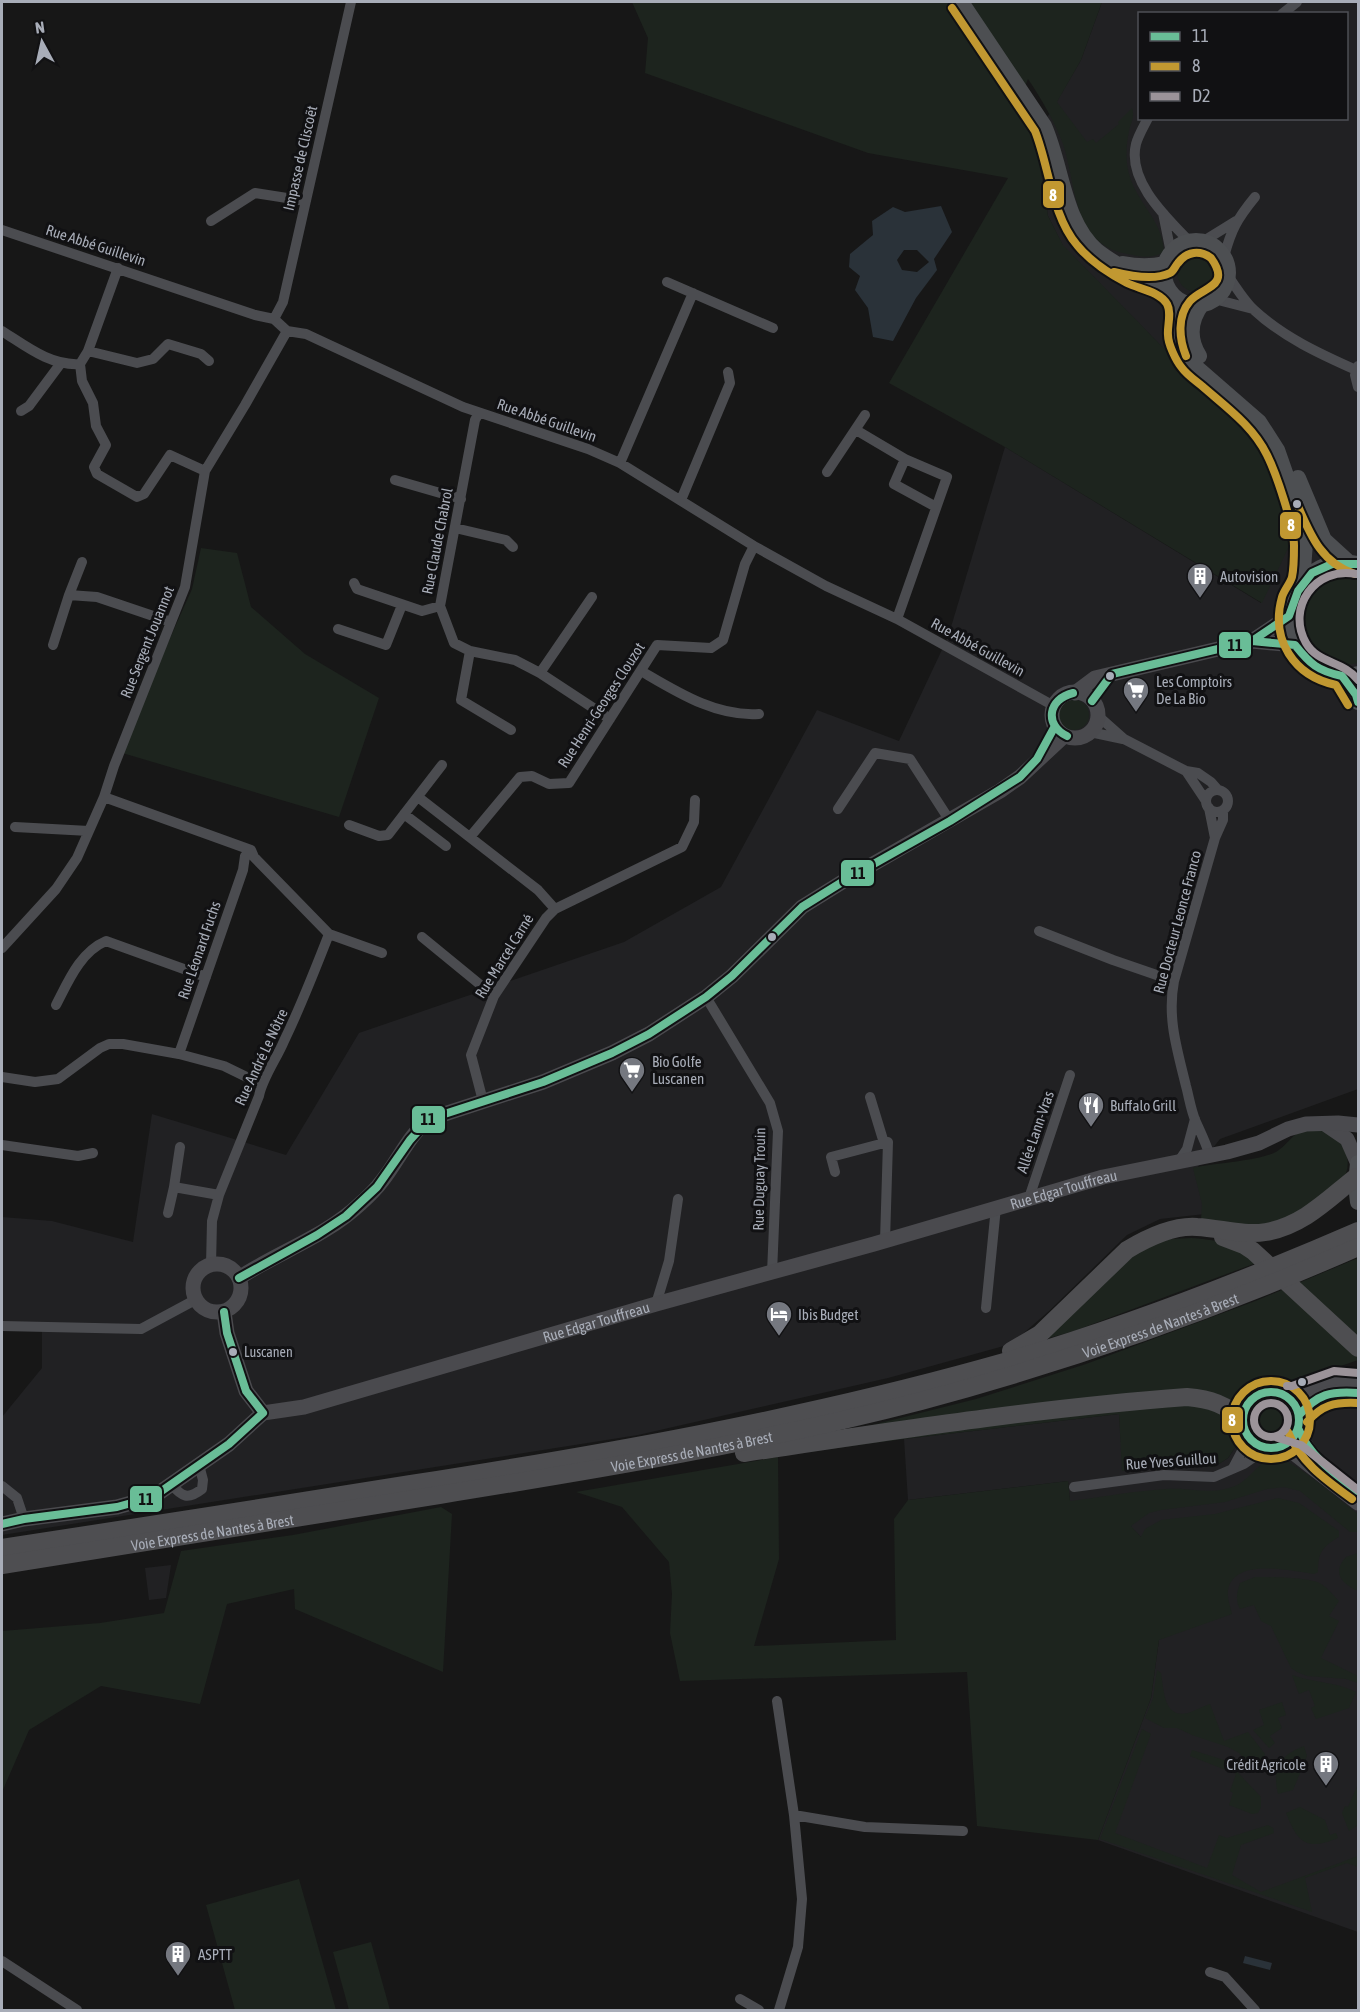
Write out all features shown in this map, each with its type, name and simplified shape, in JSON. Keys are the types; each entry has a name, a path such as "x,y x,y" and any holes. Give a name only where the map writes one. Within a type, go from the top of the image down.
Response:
{"highway":[{"path":"885,1393 905,1381 1008,1352 1029,1342 1052,1323 1127,1250 1150,1237 1194,1226 1254,1233 1280,1228 1317,1210 1358,1180"},
{"name":"Voie Express de Nantes à Brest","path":"2,1548 606,1452 754,1424 885,1393 1046,1349 1238,1282 1359,1231"},
{"path":"1165,1232 1194,1232 1222,1237 1244,1245 1359,1348"},
{"name":"Voie Express de Nantes à Brest","path":"2,1565 627,1464 830,1423 981,1384 1095,1349 1204,1311 1359,1247"},
{"path":"627,1464 662,1465 967,1420 1176,1398 1203,1398 1219,1403 1232,1411 1245,1428"}],"main road":[{"path":"961,2 1044,126 1052,144 1069,207 1076,226 1085,239 1098,251 1132,274 1157,283 1188,304 1208,302"},
{"path":"1116,262 1138,267 1155,266 1168,259 1179,246 1196,242 1218,250 1224,257 1228,276 1226,285 1196,312 1191,330 1193,345 1198,356 1265,414 1276,428 1287,446 1324,540 1353,562"},
{"path":"1168,259 1164,273 1179,309 1179,335 1190,362 1259,422 1277,450 1298,510 1305,543 1302,582"},
{"path":"1353,562 1325,564 1302,582 1292,599 1289,616 1291,635 1295,645 1307,661 1324,672 1350,675 1359,702"}],"street":[{"name":"Impasse de Cliscoët","path":"274,319 283,303 351,2"},
{"path":"1284,12 1297,2"},
{"path":"1147,120 1136,144 1134,165 1141,183 1163,213 1196,242 1236,221"},
{"path":"211,221 255,193 306,201"},
{"path":"1224,257 1229,236 1236,221 1255,197"},
{"path":"1163,213 1168,259"},
{"name":"Rue Abbé Guillevin","path":"2,230 255,315 274,319 287,331 306,334 479,413 588,449 620,463 754,546 826,586 897,619 1054,705"},
{"path":"118,268 88,351 80,364 82,381 93,403 96,426 106,445 94,467 97,474 137,497 144,494 170,455 205,471"},
{"path":"1228,276 1253,309 1289,336 1322,355 1357,368 1355,380 1359,387"},
{"path":"667,282 773,328"},
{"path":"620,463 693,294"},
{"path":"1208,302 1253,309"},
{"path":"2,331 49,359 61,363 80,364"},
{"name":"Rue Sergent Jouannot","path":"2,948 56,889 77,858 104,796 185,587 205,471 287,331"},
{"path":"88,351 137,363 153,359 168,344 201,354 208,361"},
{"path":"21,411 29,406 61,363"},
{"path":"681,500 730,383 728,372"},
{"name":"Rue Claude Chabrol","path":"470,651 454,643 440,606 475,420 479,413"},
{"path":"827,472 865,414"},
{"path":"856,430 905,459 947,477 897,619"},
{"path":"905,459 894,484 936,507"},
{"path":"395,480 460,499"},
{"path":"455,528 506,540 513,547"},
{"name":"Rue Henri-Georges Clouzot","path":"470,837 520,777 532,776 549,784 569,783 657,645 711,648 723,640 745,564 754,546"},
{"path":"53,645 82,562"},
{"path":"354,583 357,589 422,611 440,606"},
{"path":"69,595 97,597 171,622"},
{"path":"540,673 592,597"},
{"path":"338,629 386,645 402,605"},
{"path":"1252,641 1289,616"},
{"path":"1112,674 1100,688 1095,708 1097,722 1090,732 1077,738 1059,731 1052,712 1054,705 1062,697 1075,693 1095,678 1252,641 1295,645"},
{"path":"511,730 461,700 470,651 515,660 540,673 610,719"},
{"path":"641,671 690,700 744,715 759,714"},
{"path":"1075,693 1082,694 1124,739"},
{"path":"239,1278 327,1230 359,1205 382,1182 419,1127 429,1119 543,1082 612,1053 649,1034 706,997 732,976 802,907 950,821 1020,777 1059,731"},
{"path":"1090,732 1124,739 1186,771 1198,773 1218,790 1224,792 1228,798 1223,810 1216,811 1208,805 1186,771"},
{"path":"838,809 875,753 910,759 950,821"},
{"path":"349,825 379,836 388,835 442,765"},
{"path":"1208,805 1208,794 1218,790"},
{"path":"104,796 246,853 329,934 382,954"},
{"path":"418,797 538,890 555,909"},
{"name":"Rue Marcel Carné","path":"483,1101 471,1054 494,996 546,918 555,909 682,847 694,822 695,801"},
{"name":"Rue Docteur Leonce Franco","path":"1208,805 1215,838"},
{"name":"Rue Docteur Leonce Franco","path":"1210,1156 1206,1141 1195,1119 1170,1020 1170,998 1215,838 1223,820 1223,810"},
{"path":"404,814 446,846"},
{"path":"15,826 89,831"},
{"name":"Rue Léonard Fuchs","path":"179,1054 243,870 246,853"},
{"path":"1039,931 1174,981"},
{"name":"Rue André Le Nôtre","path":"211,1265 212,1221 219,1195 259,1096 261,1084 272,1068 298,1011 329,934"},
{"path":"422,937 494,996"},
{"path":"56,1005 74,970 99,944 106,941 206,977"},
{"name":"Rue Duguay Trouin","path":"706,997 770,1103 778,1131 772,1273"},
{"path":"2,1077 35,1082 58,1079 100,1048 109,1044 123,1044 179,1054 224,1066 261,1084"},
{"name":"Allée Lann-Vras","path":"1029,1198 1070,1075"},
{"path":"870,1096 884,1143"},
{"name":"Rue Docteur Leonce Franco","path":"1179,1161 1187,1149 1195,1119"},
{"name":"Rue Edgar Touffreau","path":"263,1413 304,1407 1103,1177 1210,1156 1259,1143 1288,1129 1306,1124 1359,1125"},
{"path":"1325,1124 1347,1138 1358,1180"},
{"path":"835,1172 831,1157 888,1142 885,1241"},
{"path":"2,1145 78,1156 93,1152"},
{"path":"168,1213 180,1147"},
{"path":"174,1186 219,1195"},
{"path":"656,1304 669,1261 678,1199"},
{"path":"986,1308 996,1208"},
{"path":"228,1266 239,1278 240,1295 231,1308 224,1312 207,1311 195,1300 192,1286 204,1267 228,1266"},
{"path":"2,1326 141,1329 195,1300"},
{"path":"2,1524 136,1503 153,1497 229,1444 263,1413 246,1391 227,1333 224,1312"},
{"path":"1359,1383 1336,1381 1293,1396 1270,1392 1254,1397 1247,1405 1245,1428 1257,1445 1295,1454 1359,1503"},
{"path":"1271,1448 1287,1443 1313,1399 1338,1391 1359,1393"},
{"path":"1286,1396 1294,1404 1305,1443 1316,1458 1359,1491"},
{"name":"Rue Yves Guillou","path":"1233,1468 1242,1451 1245,1428"},
{"name":"Rue Yves Guillou","path":"1074,1487 1164,1475 1214,1477 1244,1464 1271,1448"},
{"path":"171,1484 181,1496 188,1497 197,1493 202,1489 203,1480 199,1465"},
{"path":"2,1486 16,1498 24,1519"},
{"path":"777,1701 794,1815 802,1899 798,1947 779,2010"},
{"path":"794,1815 865,1827 963,1831"},
{"path":"2,1960 77,2010"},
{"path":"1210,1972 1225,1977 1255,2010"},
{"path":"740,1999 759,2010"}],"shaded area":[{"path":"632,2 1102,2 1081,60 1057,102 1087,142 1093,139 1096,143 1119,124 1118,122 1132,108 1133,117 1127,148 1128,172 1134,187 1155,222 1163,241 1164,252 1142,257 1110,248 1096,239 1080,211 1063,144 1047,110 1028,79 1017,107 1035,134 1048,216 1063,245 1264,451 1293,538 1262,603 1005,447 889,383 1008,178 868,153 645,73 648,38"},
{"path":"1102,2 1358,2 1358,1089 1220,1139 1197,1168 1205,1214 1160,1219 1127,1235 1049,1311 1011,1344 888,1378 638,1435 2,1535 2,1417 42,1368 42,1331 2,1331 2,1217 52,1221 133,1242 152,1114 286,1155 359,1033 624,942 721,887 817,710 899,741 948,637 1005,447 1261,603 1264,451 1063,246 1048,216 1035,134 1081,60"},
{"path":"941,206 952,232 934,259 937,270 916,298 893,341 873,337 868,308 855,290 860,276 849,267 850,254 873,235 872,221 893,207 905,212","holes":["904,250 917,250 929,262 917,272 902,270 897,260"]},
{"path":"1197,252 1211,258 1217,272 1211,286 1197,292 1183,286 1177,272 1183,258"},
{"path":"201,548 237,553 251,607 305,654 379,698 339,817 119,752 192,589"},
{"path":"1333,571 1358,571 1358,663 1343,664 1328,661 1306,644 1299,632 1296,619 1298,604 1306,590 1315,581"},
{"path":"1074,700 1085,704 1089,715 1085,726 1074,730 1063,726 1059,715 1063,704"},
{"path":"1301,1131 1327,1132 1340,1141 1348,1160 1347,1171 1335,1189 1316,1202 1266,1227 1201,1220 1202,1204 1193,1168 1268,1155 1280,1150"},
{"path":"1192,1238 1226,1244 1256,1263 1074,1331 1042,1340 1082,1301 1144,1247 1170,1239"},
{"path":"1358,1258 1358,1360 1287,1385 1272,1384 1246,1394 1231,1423 1239,1442 1228,1458 1214,1467 1170,1464 1122,1471 1119,1414 808,1452 848,1431 976,1399 1086,1364 1258,1300"},
{"path":"1358,1367 1358,1932 1098,1840 1151,1698 1159,1640 1141,1537 1132,1528 1123,1512 1070,1501 1068,1481 908,1500 904,1439 1119,1414 1123,1470 1170,1464 1214,1467 1228,1458 1239,1442 1267,1454 1314,1404 1349,1392"},
{"path":"1270,1404 1281,1409 1286,1420 1281,1431 1270,1436 1259,1431 1254,1420 1259,1409"},
{"path":"778,1457 779,1559 754,1646 896,1640 894,1519 908,1500 1068,1481 1070,1501 1166,1489 1218,1490 1241,1483 1268,1459 1274,1457 1297,1467 1358,1514 1358,1532 1350,1532 1300,1491 1284,1487 1267,1489 1225,1502 1149,1513 1131,1526 1141,1537 1145,1529 1161,1520 1215,1514 1278,1498 1299,1503 1339,1531 1339,1537 1322,1551 1318,1572 1314,1574 1265,1568 1241,1573 1232,1580 1228,1590 1232,1614 1159,1640 1151,1698 1098,1840 977,1826 967,1672 680,1681 670,1633 672,1594 669,1562 622,1507 576,1492"},
{"path":"441,1507 452,1514 443,1672 295,1609 294,1589 227,1604 200,1704 101,1686 29,1730 2,1792 2,1631 100,1623 164,1613 181,1551 293,1535"},
{"path":"1358,1553 1358,1591 1344,1582 1339,1568 1346,1557"},
{"path":"171,1565 166,1598 149,1600 145,1568"},
{"path":"1255,1577 1289,1578 1315,1582 1321,1584 1339,1601 1329,1616 1339,1621 1321,1658 1358,1676 1358,1683 1346,1679 1307,1676 1291,1668 1271,1626 1261,1621 1254,1605 1240,1609 1238,1606 1237,1596 1240,1583"},
{"path":"1157,1670 1161,1673 1166,1701 1174,1712 1188,1713 1210,1704 1224,1741 1248,1732 1265,1754 1261,1766 1252,1768 1239,1753 1228,1747 1177,1728 1164,1728 1145,1718 1153,1698"},
{"path":"1292,1675 1356,1692 1349,1708 1316,1719 1311,1708 1315,1706 1309,1690 1299,1694"},
{"path":"1282,1702 1286,1715 1278,1718 1282,1728 1270,1736 1275,1743 1269,1748 1253,1730 1264,1725 1259,1710"},
{"path":"1142,1729 1151,1734 1115,1833 1207,1868 1219,1835 1227,1838 1268,1825 1273,1828 1274,1833 1241,1845 1232,1875 1261,1892 1358,1856 1358,1867 1347,1863 1305,1878 1312,1912 1100,1839"},
{"path":"1304,1746 1307,1756 1293,1790 1278,1794 1276,1777 1279,1764 1289,1754"},
{"path":"1192,1750 1227,1761 1261,1797 1261,1807 1258,1813 1252,1814 1229,1805 1233,1793 1230,1791 1236,1774 1190,1756"},
{"path":"1358,1784 1358,1825 1349,1831 1342,1813 1345,1806 1348,1807"},
{"path":"1300,1807 1325,1820 1330,1835 1336,1833 1338,1838 1311,1844 1299,1838 1286,1813"},
{"path":"299,1879 336,2010 235,2010 206,1905"},
{"path":"371,1942 390,2010 349,2010 333,1952"},
{"path":"1245,1956 1272,1963 1270,1970 1243,1963"}],"transit line":[{"name":"8","path":"952,8 1035,131 1056,205 1077,245 1107,271 1127,283 1154,293 1167,304 1169,343 1180,365 1238,418 1261,445 1271,463 1288,513 1293,537 1293,573 1282,597 1279,613 1279,628 1283,641 1297,665 1308,674 1336,685 1348,705"},
{"name":"8","path":"1114,272 1157,277 1171,272 1189,254 1198,253 1211,258 1217,268 1217,281 1190,301 1181,321 1181,335 1186,356"},
{"name":"8","path":"1297,504 1312,536 1325,555 1333,563 1355,574"},
{"name":"11","path":"1092,701 1112,674 1252,641 1289,616 1298,591 1312,573 1332,564 1358,564"},
{"name":"D2","path":"1356,574 1341,573 1328,576 1317,583 1308,592 1302,604 1300,616 1301,630 1311,650 1346,669 1358,680"},
{"name":"11","path":"1238,644 1252,641 1295,645 1315,666 1342,676 1356,695 1358,702"},
{"name":"11","path":"1067,736 1055,725 1052,713 1058,701 1073,693"},
{"name":"11","path":"239,1278 317,1235 346,1216 377,1187 410,1140 429,1119 543,1082 612,1053 649,1034 706,997 732,976 802,907 950,821 1020,777 1037,759 1055,726"},
{"name":"11","path":"224,1312 227,1333 246,1391 263,1413"},
{"name":"D2","path":"1287,1386 1334,1371 1358,1373"},
{"name":"8","path":"1271,1381 1286,1384 1298,1393 1307,1405 1310,1420 1307,1435 1298,1447 1286,1456 1271,1459 1256,1456 1244,1447 1235,1435 1232,1420 1235,1405 1244,1393 1256,1384 1271,1381"},
{"name":"11","path":"1266,1392 1276,1392 1291,1400 1297,1409 1299,1420 1297,1431 1291,1440 1276,1448 1266,1448 1255,1443 1248,1436 1243,1425 1243,1415 1248,1404 1255,1397 1266,1392"},
{"name":"11","path":"1299,1415 1312,1402 1325,1395 1358,1393"},
{"name":"D2","path":"1271,1403 1283,1408 1288,1420 1283,1432 1271,1437 1259,1432 1254,1420 1259,1408 1271,1403"},
{"name":"8","path":"1307,1422 1323,1408 1342,1403 1357,1403"},
{"name":"11","path":"2,1524 117,1507 153,1497 229,1444 263,1413"},
{"name":"11","path":"1298,1428 1316,1456 1358,1491"},
{"name":"8","path":"1288,1432 1307,1462 1352,1499"},
{"name":"D2","path":"1278,1438 1301,1445 1358,1490"}],"place":[{"name":"Autovision","path":"1200,599"},
{"name":"Les Comptoirs De La Bio","path":"1136,713"},
{"name":"Bio Golfe Luscanen","path":"632,1093"},
{"name":"Buffalo Grill","path":"1091,1128"},
{"name":"Ibis Budget","path":"779,1337"},
{"name":"Luscanen","path":"233,1352"},
{"name":"Crédit Agricole","path":"1326,1787"},
{"name":"ASPTT","path":"178,1977"}]}
